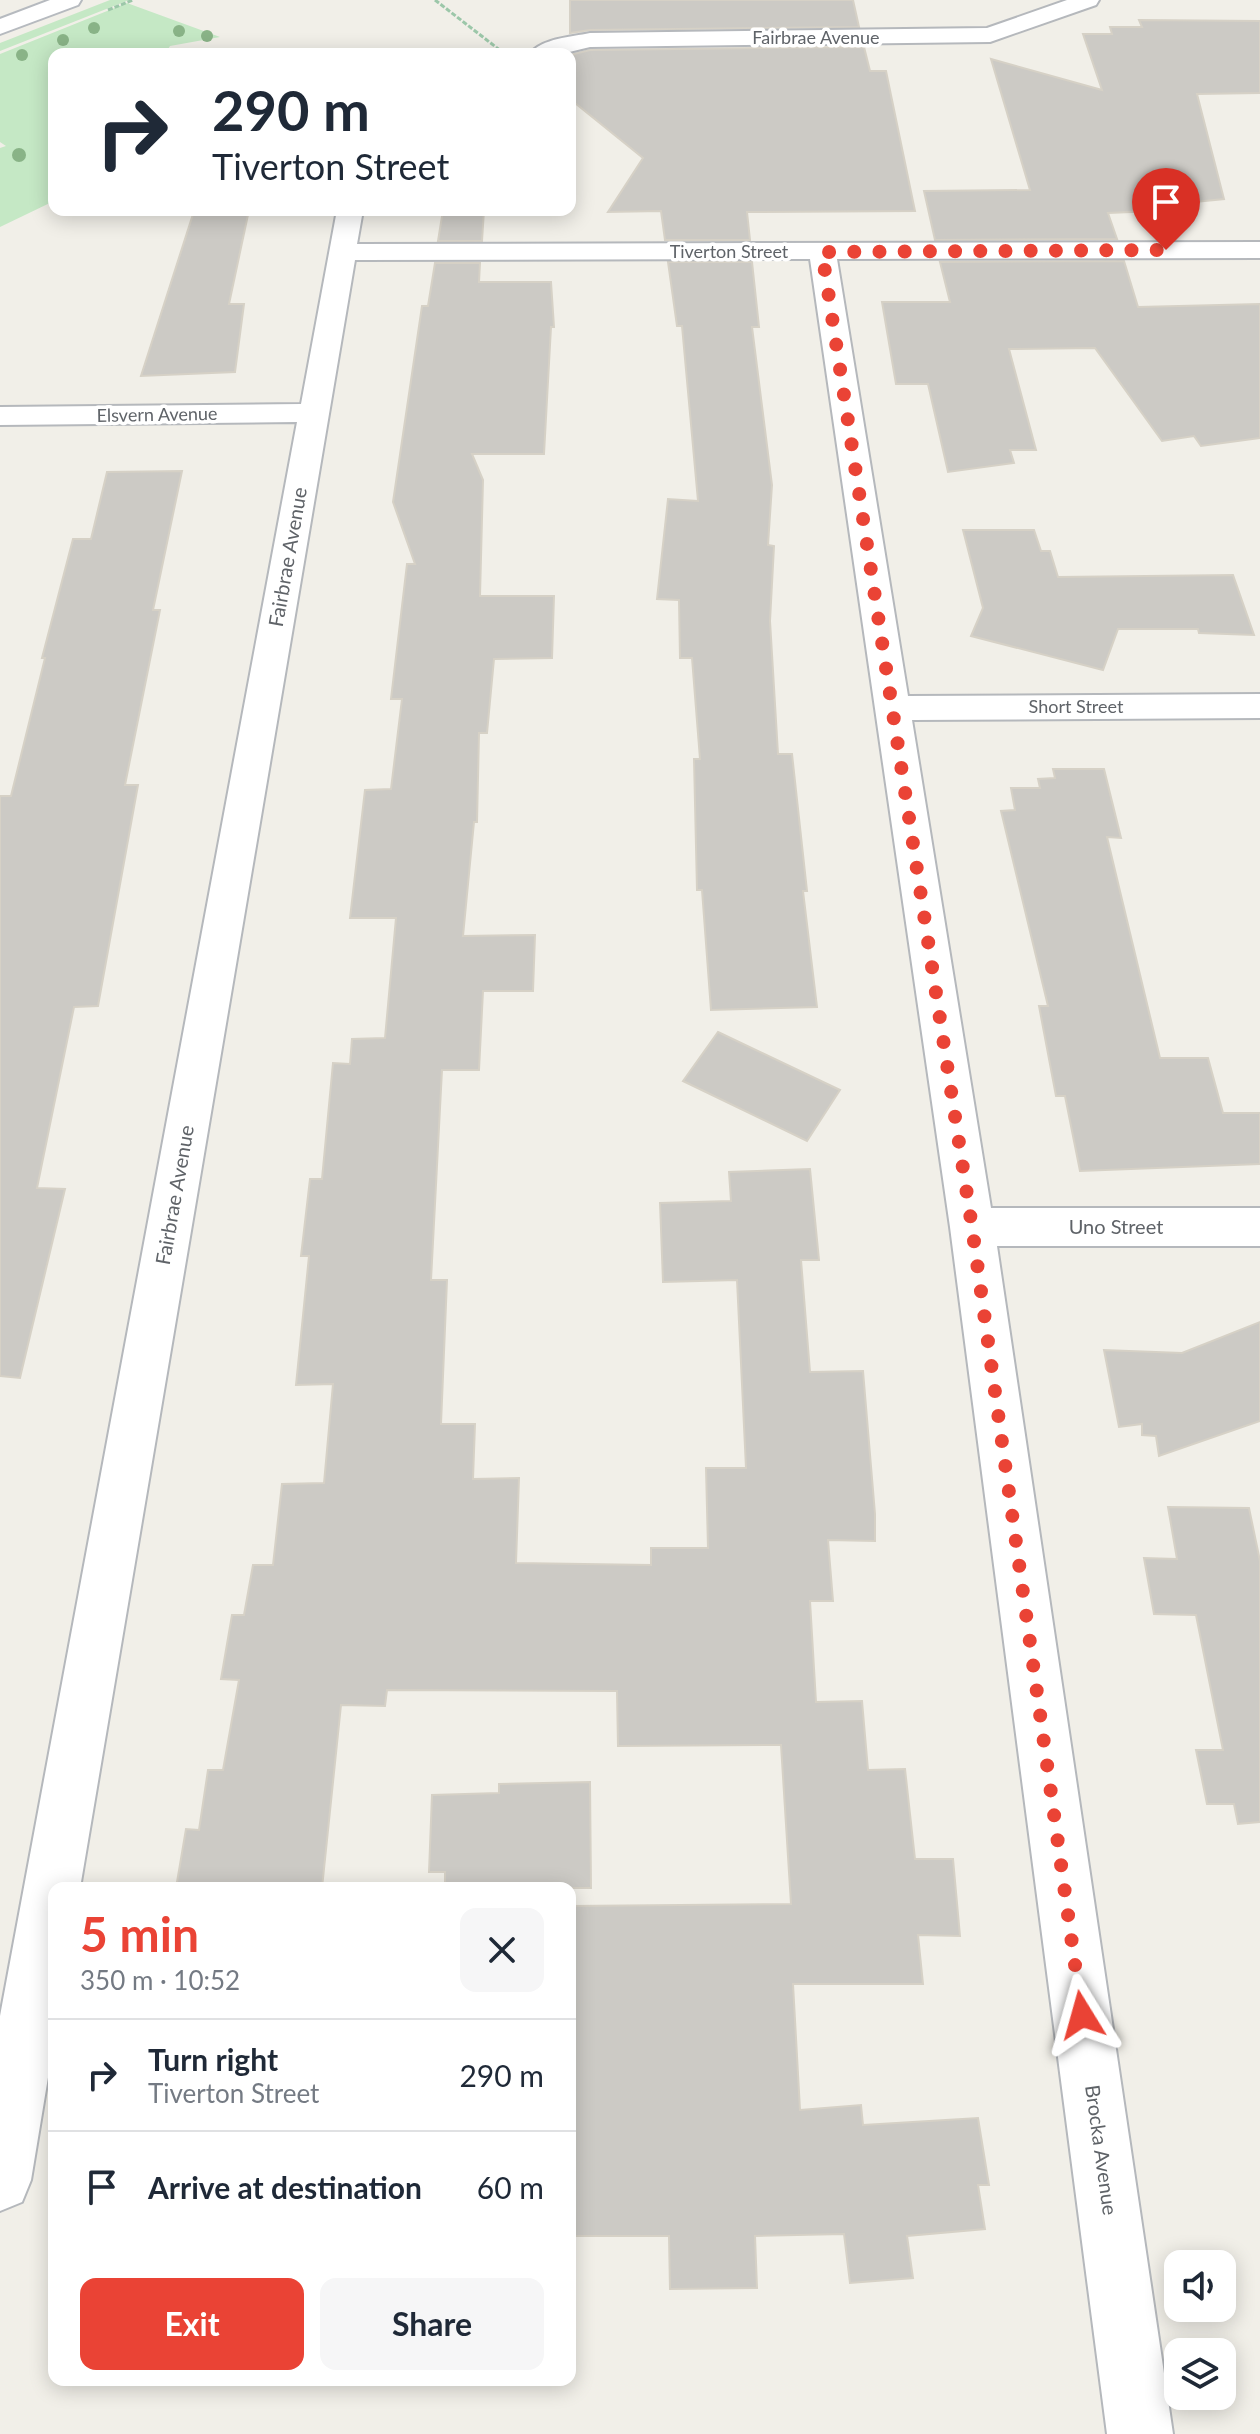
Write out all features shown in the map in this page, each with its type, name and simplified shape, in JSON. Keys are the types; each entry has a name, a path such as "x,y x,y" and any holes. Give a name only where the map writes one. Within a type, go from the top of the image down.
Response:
{"street":[{"path":"0,27 70,0"},
{"name":"Fairbrae Avenue","path":"557,48 590,40 990,35 1088,0"},
{"name":"Fairbrae Avenue","path":"53,1882 349,216"},
{"name":"Tiverton Street","path":"343,252 1260,250"},
{"name":"Brocka Avenue","path":"822,252 972,1227 1140,2434"},
{"name":"Elsvern Avenue","path":"0,416 314,413"},
{"name":"Short Street","path":"891,708 1260,706"},
{"name":"Uno Street","path":"972,1227 1260,1227"},
{"name":"Fairbrae Avenue","path":"0,2180 48,1910"}],"path":[{"path":"435,0 497,48"}],"green space":[{"path":"110,0 129,0 0,51 0,43"},
{"path":"127,3 220,37 169,48 48,48 48,204 0,227 0,148 6,146 0,142 0,54"}],"building":[{"path":"570,0 853,0 859,27 590,30 570,33"},
{"path":"1139,20 1260,21 1260,93 1197,94 1224,199 1174,204 1178,210 1108,213 1117,239 935,240 924,191 1030,190 991,59 1102,90 1083,34 1112,34 1110,27 1142,27"},
{"path":"864,47 870,71 886,71 915,211 747,212 750,240 665,240 661,211 608,212 643,158 576,104 576,54 590,50"},
{"path":"192,216 248,216 229,304 244,304 235,372 141,376"},
{"path":"442,216 484,216 482,241 438,241"},
{"path":"1124,261 1138,307 1260,304 1260,438 1201,446 1194,436 1162,441 1095,348 1009,349 1036,450 1010,450 1014,463 948,472 928,384 896,384 882,302 950,302 940,262"},
{"path":"668,262 752,262 759,327 752,327 772,485 768,545 774,546 770,621 778,754 792,754 807,891 803,891 817,1007 711,1010 702,890 697,890 694,759 700,759 692,658 680,658 679,600 657,599 668,499 698,501 682,326 677,326"},
{"path":"435,263 480,263 479,282 551,282 554,327 551,327 544,454 472,454 483,480 480,596 554,596 552,658 494,659 487,733 479,733 477,822 474,822 463,936 535,935 533,991 483,991 479,1070 442,1070 431,1280 447,1280 441,1424 475,1424 473,1479 519,1478 516,1563 651,1565 651,1548 708,1548 706,1468 746,1468 737,1280 663,1282 660,1203 731,1201 729,1172 810,1169 819,1260 801,1260 810,1372 863,1371 875,1514 875,1541 828,1540 833,1601 810,1601 816,1702 862,1701 868,1770 905,1769 915,1859 953,1859 960,1936 918,1935 923,1984 793,1984 800,2110 861,2105 863,2125 978,2118 989,2185 978,2185 985,2229 907,2236 913,2278 850,2283 844,2234 755,2236 757,2288 670,2289 669,2236 576,2236 576,1906 791,1904 781,1745 618,1746 617,1691 387,1690 385,1706 341,1705 323,1882 177,1882 186,1829 199,1830 208,1770 223,1770 239,1680 221,1679 232,1615 244,1615 253,1565 273,1565 282,1484 324,1483 333,1384 296,1385 309,1256 301,1256 310,1179 322,1179 333,1063 350,1064 352,1039 385,1038 396,918 350,918 365,790 391,789 402,699 391,699 407,564 415,564 393,502 422,306 428,306"},
{"path":"182,471 153,610 160,610 125,785 138,785 98,1006 74,1007 37,1188 65,1189 20,1378 0,1376 0,796 11,796 73,539 91,539 107,472"},
{"path":"963,530 1034,530 1041,551 1050,551 1058,577 1233,575 1254,635 1199,633 1198,629 1118,629 1103,670 971,636 983,608"},
{"path":"1053,769 1104,769 1121,838 1107,837 1160,1058 1208,1058 1223,1113 1260,1113 1260,1164 1080,1171 1065,1096 1056,1096 1039,1006 1048,1006 1001,811 1015,810 1011,788 1040,788 1038,779 1055,778"},
{"path":"718,1032 840,1090 807,1141 683,1081"},
{"path":"1260,1322 1260,1421 1159,1456 1156,1436 1142,1435 1142,1424 1119,1427 1104,1350 1182,1353"},
{"path":"1168,1507 1249,1508 1260,1561 1260,1822 1238,1824 1234,1804 1207,1804 1196,1750 1223,1750 1196,1615 1154,1614 1144,1558 1177,1559"},
{"path":"590,1782 591,1888 576,1888 576,1882 445,1882 445,1872 429,1872 432,1795 499,1793 499,1784"}],"route":[{"path":"1082,2015 972,1227 822,252 1166,250"}]}
